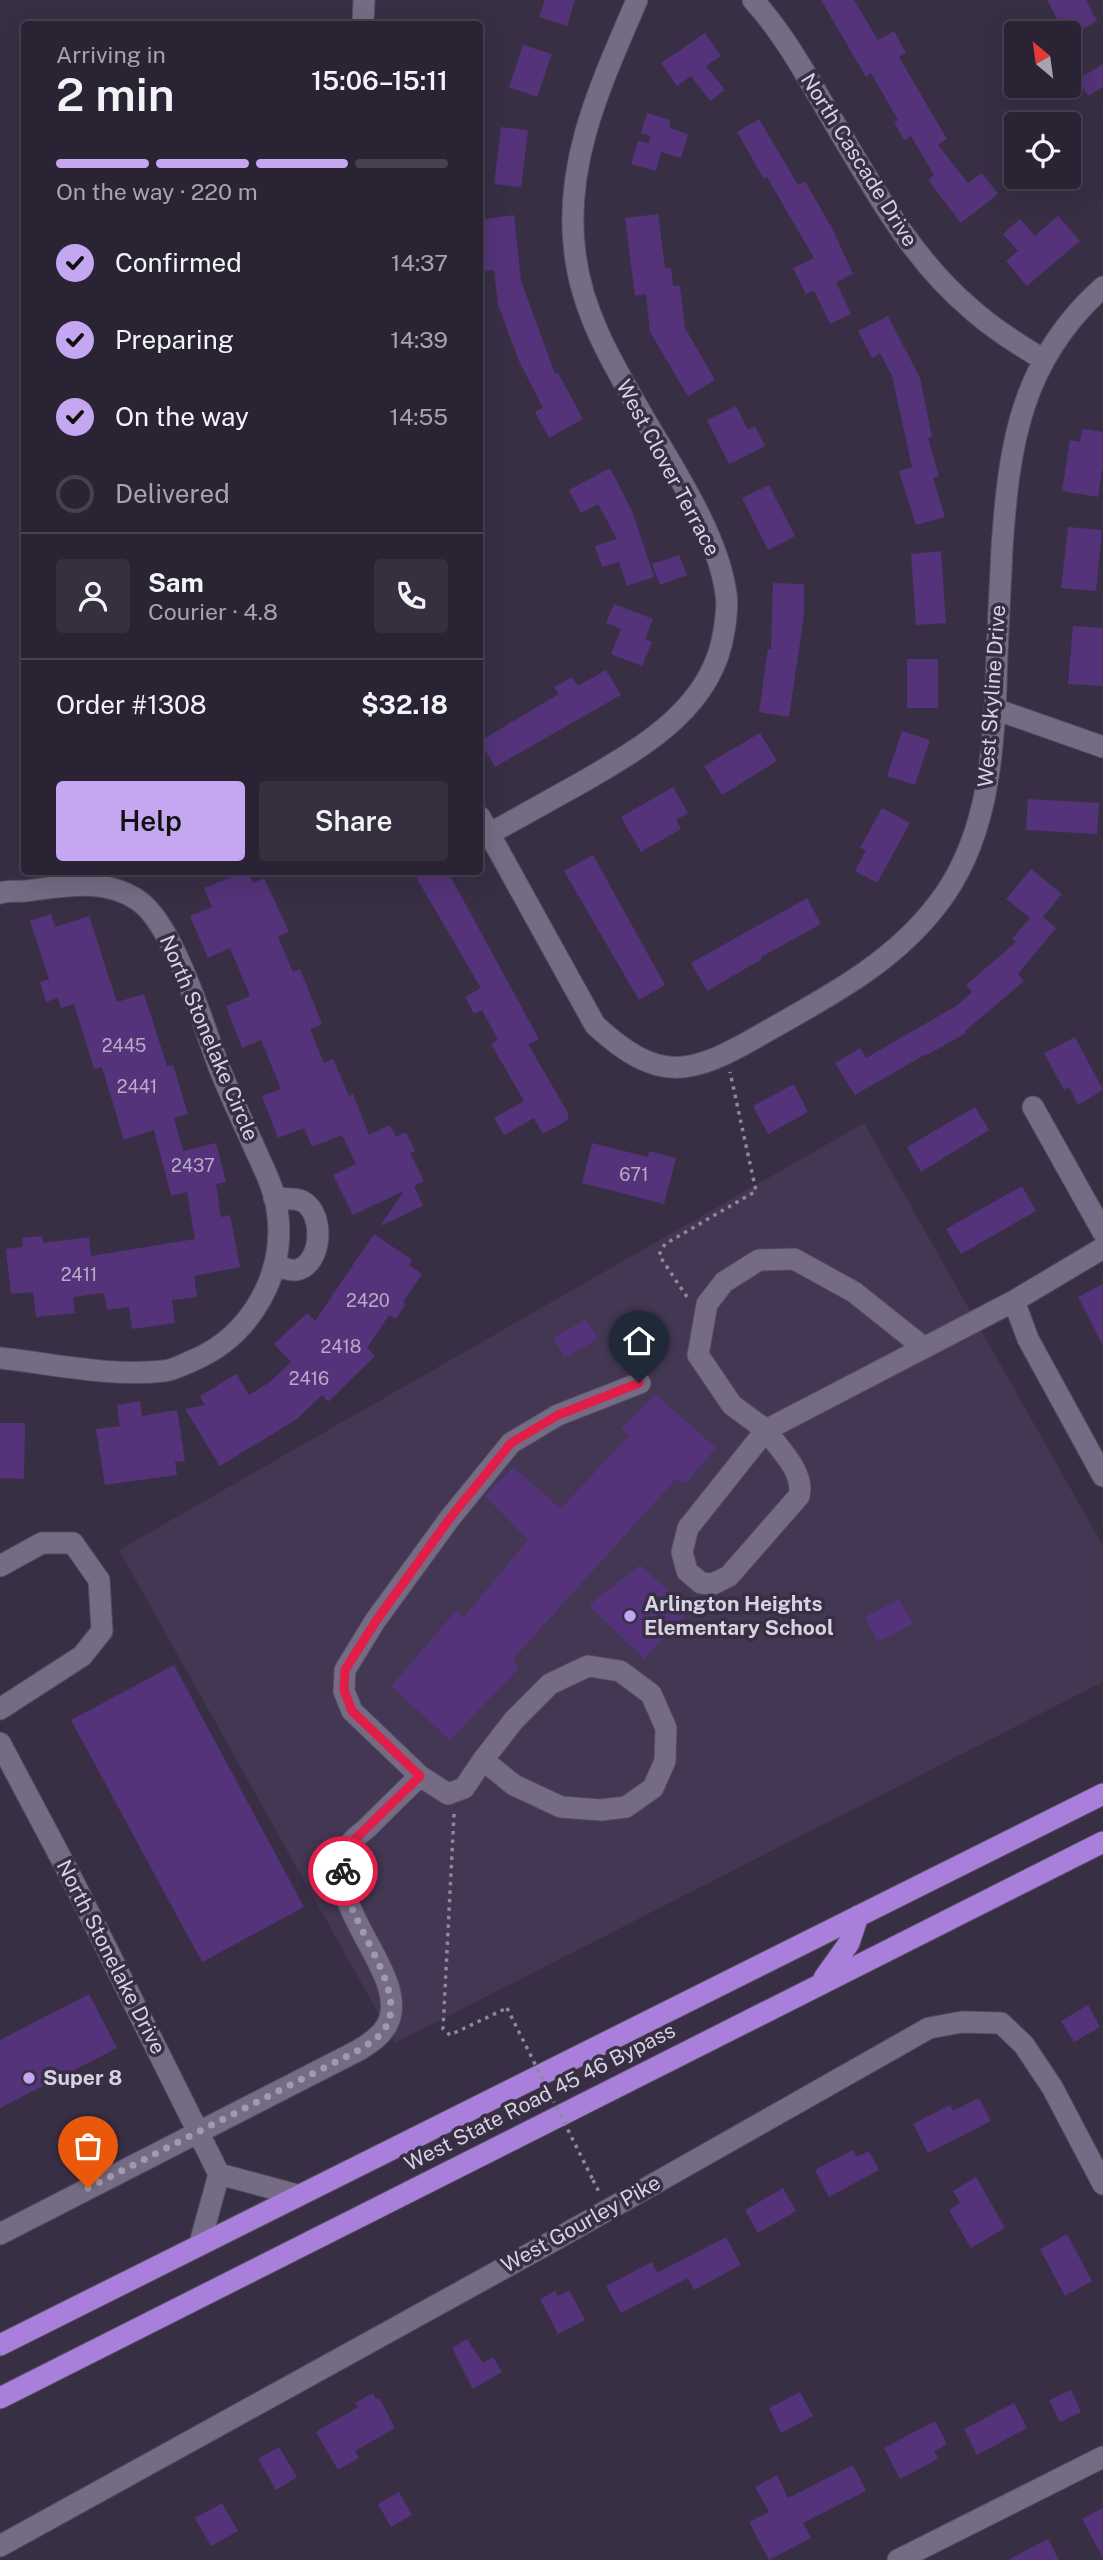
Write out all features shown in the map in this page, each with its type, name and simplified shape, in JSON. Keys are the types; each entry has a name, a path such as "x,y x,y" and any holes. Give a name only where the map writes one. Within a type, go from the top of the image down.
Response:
{"highway":[{"name":"West State Road 45 46 Bypass","path":"0,2345 1103,1794"},
{"name":"West State Road 45 46 Bypass","path":"0,2398 1103,1842"},
{"path":"818,1984 849,1943 858,1916"}],"street":[{"path":"363,21 364,0"},
{"name":"West Clover Terrace","path":"484,826 614,764 660,734 697,696 722,646 727,595 710,540 599,338 580,282 575,254 573,189 579,155 599,89 637,0"},
{"name":"North Cascade Drive","path":"753,0 790,50 889,215 931,270 968,307 997,330 1044,360"},
{"name":"West Skyline Drive","path":"484,826 595,1025 619,1047 646,1062 672,1068 688,1067 726,1054 841,989 880,963 902,944 939,904 962,864 980,818 991,763 1004,521 1010,460 1018,422 1027,393 1044,360 1073,317 1103,287"},
{"path":"995,709 1103,747"},
{"name":"North Stonelake Circle","path":"0,893 69,884 105,887 121,891 152,912 170,941 274,1198 279,1236 274,1266 253,1314 229,1340 206,1355 167,1371 126,1373 0,1358"},
{"path":"1033,1107 1103,1232"},
{"path":"274,1198 302,1200 313,1211 316,1222 316,1254 306,1266 295,1270 274,1266"},
{"path":"923,1347 853,1292 794,1259 759,1260 724,1282 707,1304 698,1355 732,1405 766,1430 797,1473 802,1486 799,1496 729,1576 713,1584 701,1583 687,1571 682,1552 688,1528 766,1430 1014,1301 1103,1248"},
{"path":"1014,1301 1028,1339 1103,1475"},
{"path":"483,1760 514,1785 561,1807 601,1810 626,1807 653,1788 665,1761 666,1728 651,1694 620,1671 588,1666 550,1684 514,1720 483,1760 464,1788 448,1794 420,1776 352,1711 344,1690 345,1670 376,1621 450,1518 511,1443 558,1415 639,1383"},
{"path":"0,1566 42,1544 73,1543 99,1580 102,1631 82,1656 0,1709"},
{"name":"North Stonelake Drive","path":"0,1743 71,1877 219,2174"},
{"path":"0,2234 376,2039 387,2025 392,2010 390,1989 349,1905 343,1884 343,1863 347,1847 420,1776"},
{"name":"West Gourley Pike","path":"0,2546 553,2241 929,2028 962,2022 1001,2023 1024,2045 1052,2087 1103,2185"},
{"path":"200,2243 219,2174 297,2195"},
{"path":"898,2560 1103,2456"}],"path":[{"path":"688,1299 659,1255 666,1244 756,1191 726,1054"},
{"path":"455,1792 443,2029 450,2035 507,2008 593,2180"}],"shaded area":[{"name":"Arlington Heights Elementary School","path":"864,1123 1103,1546 1103,1682 395,2043 119,1550"}],"building":[{"path":"545,0 575,0 567,26 539,17"},
{"path":"821,0 854,0 878,40 894,31 906,53 899,57 947,139 938,145 968,183 982,173 998,194 961,223 928,180 934,175 911,136 904,140 894,122 898,120 871,73 866,77"},
{"path":"1047,0 1086,0 1097,21 1082,29 1082,21 1058,21"},
{"path":"705,33 721,56 706,66 725,90 710,101 691,76 677,86 661,63"},
{"path":"523,45 552,54 537,97 509,87"},
{"path":"1103,64 1103,87 1088,96 1082,86 1082,77"},
{"path":"647,113 670,120 670,128 688,134 681,158 661,152 656,171 631,164 638,141 649,143 650,136 641,133"},
{"path":"759,119 798,185 805,181 833,230 853,274 836,282 851,314 830,324 814,290 806,294 793,268 814,258 767,177 764,179 737,132"},
{"path":"501,127 528,130 521,187 494,184"},
{"path":"658,214 665,268 671,268 673,286 680,286 685,328 715,380 688,396 650,332 646,294 635,296 625,218"},
{"path":"514,215 521,281 555,374 558,373 583,419 549,438 535,412 543,408 519,361 498,305 494,270 484,271 483,220"},
{"path":"1058,216 1080,241 1027,286 1006,261 1018,251 1003,234 1020,219 1035,236"},
{"path":"888,316 920,378 932,437 928,438 939,476 933,478 945,517 916,525 899,471 912,467 892,376 880,353 872,358 858,331"},
{"path":"736,406 748,430 755,426 765,446 729,464 707,420"},
{"path":"1082,429 1103,432 1103,465 1098,497 1062,491 1070,440 1080,442"},
{"path":"610,468 632,511 654,577 627,586 619,562 602,567 595,546 617,539 598,504 581,513 569,490"},
{"path":"769,485 795,536 768,550 742,498"},
{"path":"1068,527 1102,530 1096,591 1061,588"},
{"path":"941,551 946,623 916,625 911,554"},
{"path":"679,555 687,575 660,585 652,564"},
{"path":"773,583 804,584 804,615 789,717 759,712 768,649 771,649"},
{"path":"614,604 653,619 645,639 652,642 642,666 611,654 621,629 606,623"},
{"path":"1073,626 1103,628 1103,686 1068,684"},
{"path":"907,659 938,659 938,708 907,708"},
{"path":"606,670 621,695 495,767 483,746 483,739 559,694 554,687 572,677 578,686"},
{"path":"902,731 930,740 915,785 887,776"},
{"path":"760,733 777,761 722,795 704,766"},
{"path":"673,787 688,813 676,820 681,829 641,852 621,817"},
{"path":"1028,799 1099,803 1097,834 1026,830"},
{"path":"882,808 910,823 877,883 855,871 866,850 860,848"},
{"path":"593,855 665,985 639,1000 564,871"},
{"path":"1031,869 1062,894 1043,917 1056,928 1018,974 1024,981 965,1031 966,1033 855,1095 835,1063 860,1048 866,1058 956,1006 972,992 966,985 1016,942 1012,939 1030,918 1006,899"},
{"path":"236,875 249,875 253,883 264,878 289,932 278,937 293,972 300,969 322,1024 310,1029 324,1063 333,1059 349,1096 353,1094 369,1135 390,1125 396,1137 406,1132 415,1151 410,1153 424,1181 414,1186 423,1206 380,1226 404,1191 353,1215 333,1175 356,1164 342,1135 312,1147 304,1128 278,1138 262,1096 281,1089 261,1040 242,1048 226,1006 250,996 230,948 208,958 190,916 212,907 204,888"},
{"path":"415,875 450,875 539,1039 528,1044 568,1113 568,1120 543,1134 534,1118 504,1135 494,1118 524,1101 491,1044 498,1040 482,1010 474,1014 465,997 481,988"},
{"path":"807,898 821,924 707,991 691,963"},
{"path":"51,914 55,927 89,916 117,1002 144,994 167,1066 173,1065 188,1114 174,1118 183,1151 216,1143 226,1182 216,1184 221,1217 230,1215 240,1267 194,1276 197,1297 172,1300 175,1323 132,1329 129,1307 107,1310 104,1293 73,1297 75,1313 36,1317 33,1292 11,1294 6,1249 23,1247 22,1238 42,1236 43,1243 89,1237 91,1256 195,1239 187,1192 171,1196 154,1130 124,1140 102,1067 94,1069 74,1004 61,1008 58,998 46,1002 40,982 49,979 30,921"},
{"path":"1075,1037 1103,1090 1078,1105 1069,1087 1064,1090 1044,1053"},
{"path":"794,1084 808,1112 768,1134 753,1106"},
{"path":"975,1107 989,1130 921,1172 907,1147"},
{"path":"592,1143 648,1157 649,1151 676,1158 664,1204 582,1183"},
{"path":"1022,1186 1036,1211 961,1254 946,1229"},
{"path":"374,1234 412,1260 409,1265 422,1274 403,1302 406,1304 396,1319 389,1315 367,1348 375,1356 328,1402 322,1395 297,1419 220,1466 185,1409 205,1405 200,1396 236,1374 249,1395 270,1382 291,1362 274,1344 307,1313 315,1321"},
{"path":"1103,1284 1103,1346 1078,1297"},
{"path":"586,1319 598,1339 565,1358 553,1338"},
{"path":"655,1394 716,1448 686,1483 676,1479 513,1659 519,1668 450,1740 391,1686 457,1610 464,1617 528,1540 485,1496 513,1467 561,1509 629,1435 621,1429"},
{"path":"140,1401 142,1416 177,1410 185,1461 175,1462 177,1475 105,1485 96,1429 120,1426 117,1405"},
{"path":"0,1423 25,1423 24,1479 0,1478"},
{"path":"640,1565 690,1610 644,1659 589,1605"},
{"path":"899,1599 913,1624 878,1642 865,1617"},
{"path":"174,1665 304,1907 202,1962 71,1720"},
{"name":"Super 8","path":"89,1994 117,2048 0,2108 0,2040"},
{"path":"1088,2005 1100,2027 1074,2042 1061,2021"},
{"path":"979,2098 991,2121 928,2153 913,2124 950,2105 953,2111"},
{"path":"853,2150 857,2157 869,2151 879,2170 829,2197 815,2170"},
{"path":"976,2177 1005,2228 971,2248 949,2210 960,2203 953,2191"},
{"path":"783,2188 796,2211 758,2233 745,2210"},
{"path":"1067,2234 1092,2281 1065,2296 1040,2249"},
{"path":"726,2237 741,2265 694,2290 688,2278 621,2313 606,2286 652,2262 657,2273"},
{"path":"569,2290 585,2320 558,2334 540,2299 555,2291 558,2296"},
{"path":"467,2339 483,2363 493,2357 502,2372 473,2389 452,2348"},
{"path":"1071,2390 1081,2412 1060,2422 1049,2400"},
{"path":"800,2392 813,2416 781,2433 769,2408"},
{"path":"373,2393 376,2399 379,2398 395,2428 355,2451 359,2458 338,2470 316,2432 358,2407 355,2403"},
{"path":"1014,2403 1027,2428 977,2455 964,2429"},
{"path":"935,2421 947,2444 934,2452 938,2459 900,2479 884,2448"},
{"path":"279,2447 297,2477 276,2490 258,2459"},
{"path":"853,2465 866,2491 803,2523 811,2538 769,2560 749,2522 769,2512 755,2487 777,2475 788,2498"},
{"path":"399,2492 412,2515 391,2527 378,2504"},
{"path":"222,2503 238,2531 211,2546 195,2518"},
{"path":"1103,2508 1103,2558 1082,2519"},
{"path":"1048,2539 1059,2560 1008,2560"}],"way so far":[{"path":"88,2188 376,2039 387,2025 392,2010 390,1989 349,1905 343,1884 343,1871"}],"place":[{"name":"Arlington Heights Elementary School","path":"630,1616"},
{"name":"Super 8","path":"29,2078"}],"route":[{"path":"343,1871 347,1847 420,1776 352,1711 344,1690 345,1670 376,1621 450,1518 511,1443 558,1415 639,1383"}]}
